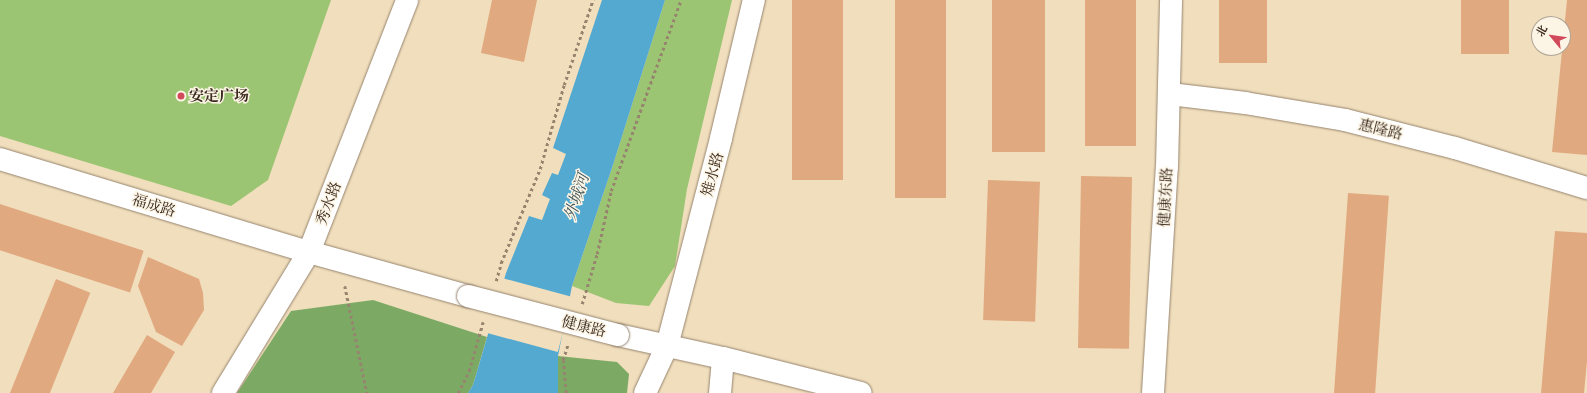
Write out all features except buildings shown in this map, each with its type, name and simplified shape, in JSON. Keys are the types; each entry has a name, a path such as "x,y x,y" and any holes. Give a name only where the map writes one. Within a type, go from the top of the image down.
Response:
{"street":[{"name":"秀水路","path":"223,393 309,252 407,0"},
{"name":"雉水路","path":"645,393 667,346 721,138 754,0"},
{"name":"健康东路","path":"1154,393 1170,94 1171,0"},
{"name":"惠隆路","path":"1170,94 1245,103 1345,120 1455,148 1587,188"},
{"name":"福成路","path":"0,159 309,252"},
{"name":"健康路","path":"309,252 468,296 618,335 723,358 861,393"},
{"path":"720,393 723,358"}],"path":[{"path":"495,285 501,263 540,169 564,85 593,0"},
{"path":"581,308 597,254 611,191 681,0"},
{"path":"340,260 367,393"},
{"path":"458,393 469,371 484,320"},
{"path":"566,393 563,360 570,338"}],"green space":[{"name":"安定广场","path":"0,0 331,0 268,180 231,206 0,136"},
{"path":"665,0 732,0 687,189 675,266 649,306 616,303 572,286 612,168"},
{"path":"373,300 487,337 473,385 468,393 237,393 291,311"},
{"path":"558,356 617,362 629,374 627,393 558,393"}],"water":[{"name":"外城河","path":"602,0 665,0 612,168 572,286 558,356 558,393 468,393 473,385 506,273 529,216 542,220 550,199 542,195 552,173 558,175 566,154 553,148"}],"pier":[{"path":"502,278 573,297 558,352 487,333"}],"place":[{"name":"安定广场","path":"181,96"}]}
